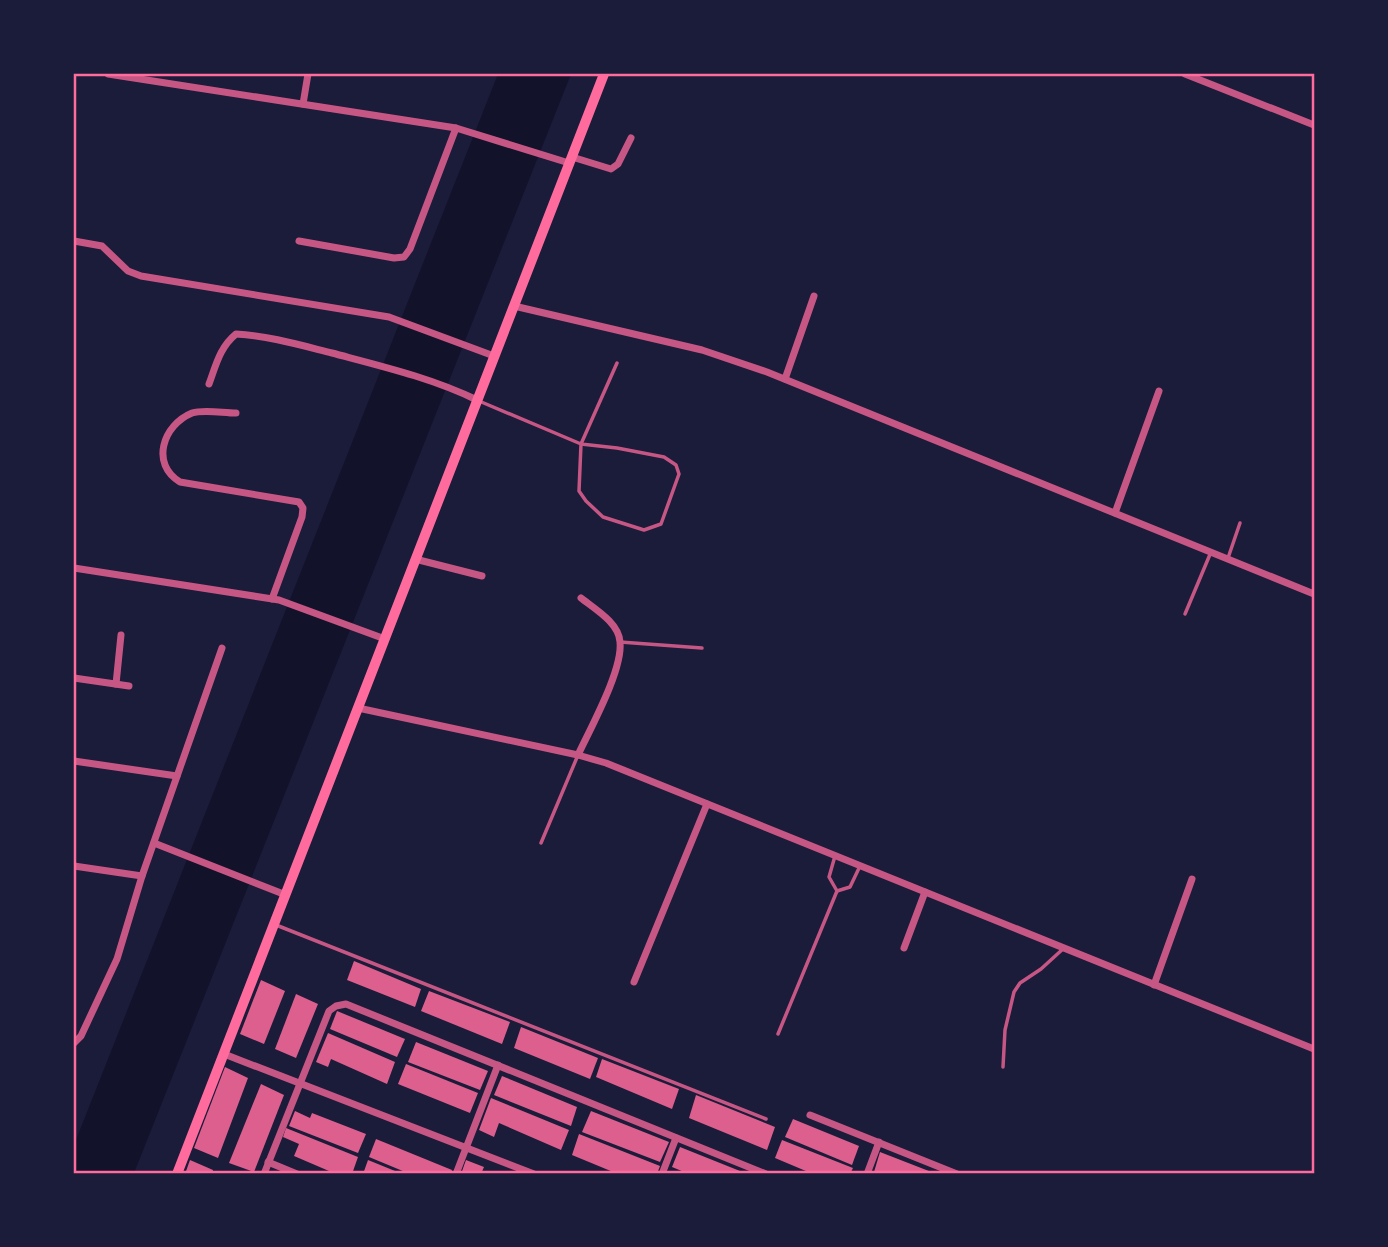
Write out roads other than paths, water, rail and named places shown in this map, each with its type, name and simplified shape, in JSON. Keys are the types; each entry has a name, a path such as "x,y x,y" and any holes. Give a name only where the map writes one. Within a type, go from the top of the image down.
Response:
{"main road":[{"path":"177,1174 604,74"}],"street":[{"path":"107,74 460,129 542,153 611,169 618,164 631,138"},
{"path":"303,104 308,74"},
{"path":"1185,74 1314,125"},
{"path":"299,241 394,258 404,257 410,249 460,129"},
{"path":"74,241 102,246 128,271 141,275 389,317 494,356"},
{"path":"785,379 814,296"},
{"path":"514,306 702,350 785,379 1314,594"},
{"path":"209,384 221,351 236,334 262,336 367,362 454,389 477,400"},
{"path":"1115,513 1159,391"},
{"path":"236,413 194,412 180,420 167,432 162,445 164,467 171,477 180,482 299,502 303,508 302,517 276,600"},
{"path":"415,559 482,576"},
{"path":"74,568 276,600 384,639"},
{"path":"578,755 615,672 620,642 615,629 604,616 581,598"},
{"path":"116,684 121,635"},
{"path":"74,1043 81,1037 117,959 142,876 222,648"},
{"path":"74,678 129,686"},
{"path":"358,708 606,763 1314,1049"},
{"path":"74,761 177,776"},
{"path":"634,982 707,804"},
{"path":"154,843 286,895"},
{"path":"74,866 142,876"},
{"path":"1154,985 1192,878"},
{"path":"904,948 925,892"},
{"path":"264,1174 329,1011 346,1004 766,1174"},
{"path":"224,1054 534,1174"},
{"path":"456,1174 498,1065"},
{"path":"810,1115 957,1174"},
{"path":"662,1174 676,1138"},
{"path":"867,1174 879,1142"},
{"path":"268,1162 297,1174"}],"lane":[{"path":"477,400 581,444 664,457 676,465 679,474 661,524 644,530 604,517 586,502 579,491 581,444 617,363"},
{"path":"1228,559 1240,523"},
{"path":"1185,614 1211,552"},
{"path":"620,642 702,648"},
{"path":"541,844 578,755"},
{"path":"835,856 829,877 837,891"},
{"path":"837,891 850,887 860,866"},
{"path":"778,1034 837,891"},
{"path":"275,924 766,1119"},
{"path":"1003,1067 1005,1030 1014,992 1020,983 1041,969 1064,948"}]}
